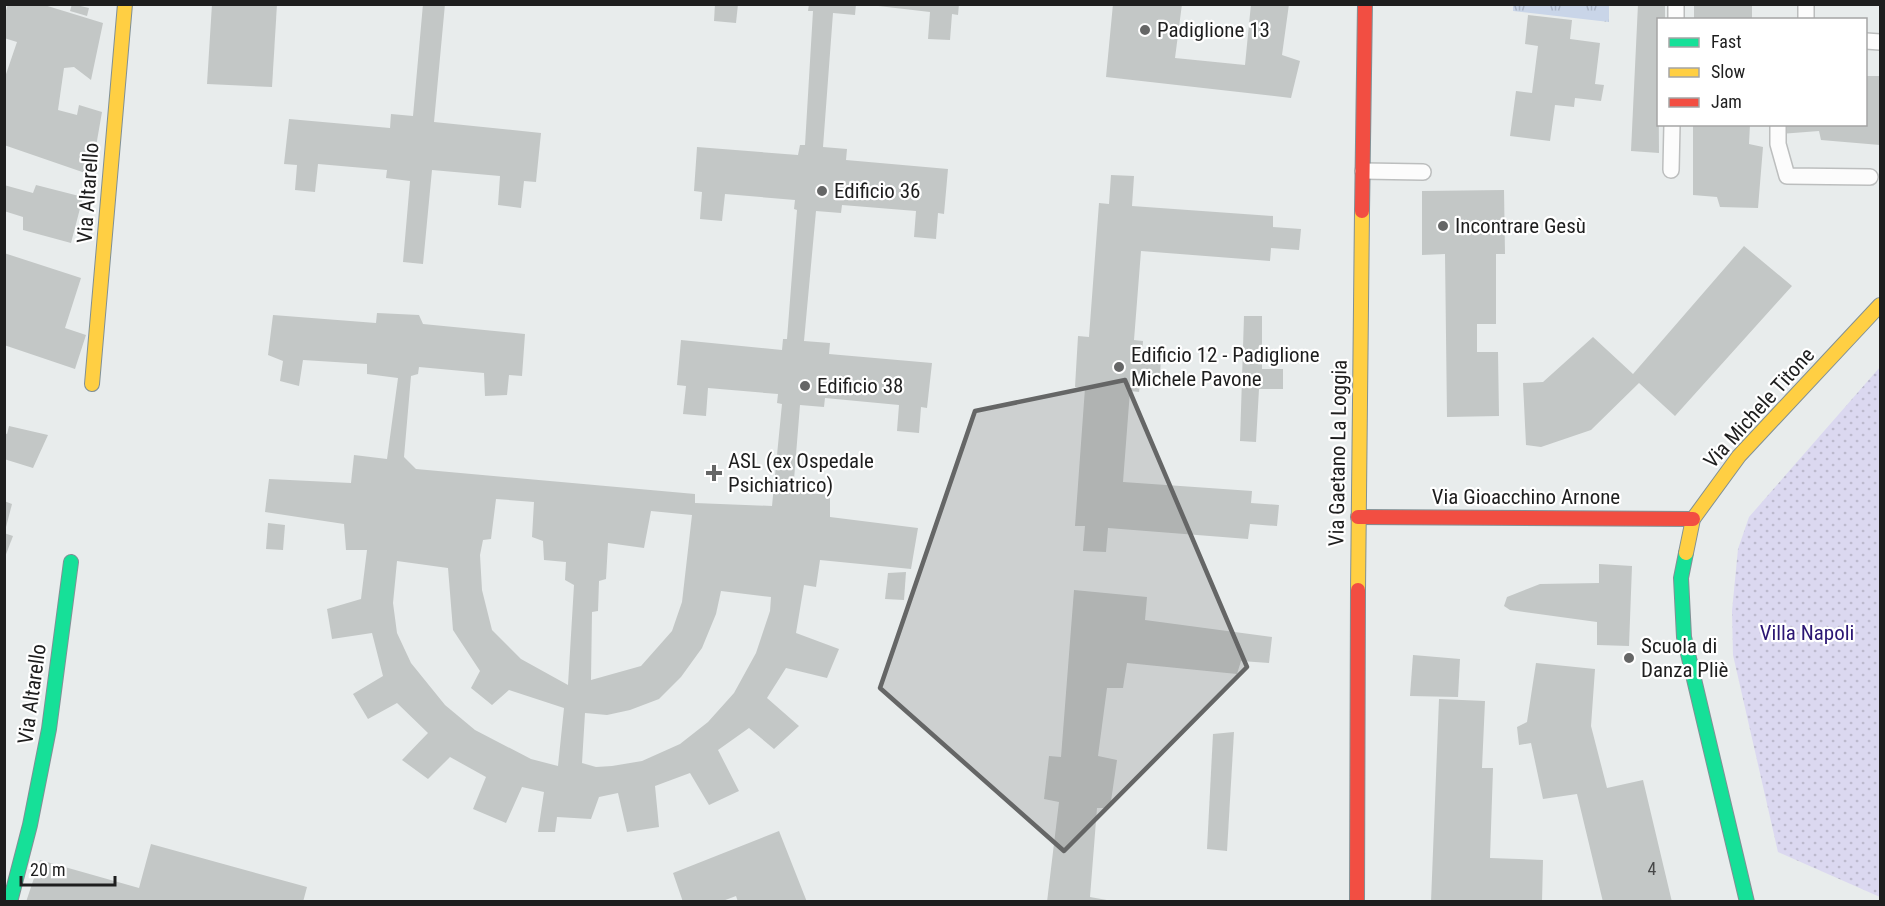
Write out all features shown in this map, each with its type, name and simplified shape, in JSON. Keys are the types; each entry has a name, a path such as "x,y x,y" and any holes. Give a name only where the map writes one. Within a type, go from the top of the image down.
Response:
{"street":[{"name":"Via Altarello","path":"92,384 124,4"},
{"name":"Via Gaetano La Loggia","path":"1357,902 1358,517 1365,4"},
{"name":"Via Michele Titone","path":"1747,902 1684,637 1681,578 1693,519 1738,456 1881,305"},
{"name":"Via Gioacchino Arnone","path":"1358,517 1693,519"},
{"name":"Via Altarello","path":"10,902 30,825 49,729 71,562"}],"lane":[{"path":"1671,170 1672,126"},
{"path":"1778,126 1778,144 1787,176 1870,177"},
{"path":"1363,171 1423,172"}],"highlighted area":[{"path":"1125,380 1247,667 1064,851 880,688 975,411"}],"green space":[{"path":"1513,5 1609,5 1609,22 1513,11"},
{"name":"Villa Napoli","path":"1880,367 1880,897 1778,852 1733,655 1732,611 1738,549 1749,517"}],"building":[{"path":"8,4 41,4 103,23 91,80 74,67 64,68 58,110 77,115 79,105 102,112 91,175 4,145 4,80 17,42 4,38 4,17"},
{"path":"72,4 89,8 87,16 70,11"},
{"path":"212,4 277,4 272,87 207,84"},
{"path":"423,4 445,4 434,122 541,133 536,182 524,181 521,208 498,205 500,176 432,170 423,264 403,262 410,181 386,178 387,170 318,164 315,192 295,190 297,165 284,164 289,119 390,128 391,114 413,116"},
{"path":"715,4 738,4 736,23 714,21"},
{"path":"809,4 856,4 855,15 833,13 823,147 847,149 846,160 948,169 944,214 938,213 936,239 914,237 916,211 842,205 841,213 816,211 804,341 830,343 829,354 932,363 927,408 921,407 919,433 897,431 899,405 825,398 824,407 800,405 793,492 830,495 830,517 918,528 911,569 820,560 816,587 804,585 796,633 839,649 827,678 786,668 767,698 799,726 774,749 749,728 718,750 739,791 709,805 690,773 655,786 659,827 627,832 618,793 599,797 591,819 557,817 555,832 538,832 544,792 522,787 506,823 473,809 486,777 450,757 428,779 402,760 428,733 397,703 368,719 353,694 383,676 372,633 332,639 327,609 361,599 367,550 346,550 344,524 265,512 269,479 351,483 354,455 387,459 398,378 367,374 367,364 303,360 299,386 280,381 283,361 268,355 273,315 376,323 377,313 419,315 423,324 525,334 522,376 509,375 507,395 485,396 484,373 419,367 418,374 411,376 404,457 416,469 695,494 695,503 772,506 782,404 777,403 778,394 708,388 706,416 683,414 686,386 677,385 681,340 782,350 783,339 787,339 797,210 794,209 795,200 725,194 722,221 700,219 702,192 694,191 697,147 798,155 800,145 805,145 813,11 808,11","holes":["496,499 534,502 532,537 543,541 544,560 566,562 565,580 574,585 568,685 521,659 492,630 482,590 480,555 483,540 491,539","651,511 692,515 682,602 672,631 641,666 591,680 592,612 598,611 599,581 606,579 608,543 644,548","397,561 448,568 453,630 480,671 471,688 492,705 509,690 564,708 558,766 531,759 475,730 445,705 411,663 397,633 393,603","721,591 771,597 770,611 756,653 734,693 708,722 680,744 642,761 596,767 582,763 585,713 607,715 630,710 659,699 681,677 702,648 716,614"]},
{"path":"861,4 959,4 958,15 952,14 950,40 928,39 930,12"},
{"name":"Padiglione 13","path":"1113,4 1182,4 1175,58 1245,65 1251,4 1289,4 1282,55 1300,61 1291,98 1106,77"},
{"path":"1638,4 1665,4 1665,18 1657,18 1659,153 1631,151"},
{"path":"1694,4 1752,4 1752,18 1694,18"},
{"path":"1528,15 1572,20 1570,39 1600,43 1595,84 1604,85 1601,101 1575,98 1574,107 1555,105 1550,141 1510,136 1516,91 1532,93 1538,46 1525,44"},
{"path":"1867,76 1880,76 1880,145 1821,140 1819,131 1780,134 1769,126 1867,126"},
{"path":"1693,126 1750,126 1749,144 1763,147 1758,208 1720,207 1717,197 1693,195"},
{"name":"Edificio 12 - Padiglione Michele Pavone","path":"1111,175 1134,176 1132,206 1273,216 1273,227 1301,229 1299,250 1271,248 1270,261 1141,251 1134,340 1143,341 1142,356 1161,357 1160,378 1141,377 1139,392 1130,391 1123,482 1252,491 1251,503 1279,505 1277,526 1250,524 1248,539 1108,528 1106,552 1083,551 1085,526 1075,526 1085,388 1075,387 1078,336 1089,337 1099,203 1109,204"},
{"path":"4,185 33,193 36,185 83,197 71,243 23,230 23,217 4,211"},
{"path":"1504,190 1505,254 1496,254 1496,324 1477,324 1477,352 1498,352 1499,416 1447,417 1445,254 1422,255 1422,191"},
{"path":"1744,246 1792,286 1675,416 1639,383 1591,430 1541,447 1526,445 1523,383 1543,382 1593,337 1633,374"},
{"path":"4,253 81,278 65,328 86,335 75,369 4,345"},
{"path":"1244,316 1262,316 1262,369 1283,369 1283,389 1259,389 1256,442 1240,441"},
{"path":"9,426 48,435 33,468 4,459 4,433 7,434"},
{"path":"4,501 12,504 5,531 4,531"},
{"path":"268,523 285,525 283,550 266,549"},
{"path":"4,533 13,536 5,557 4,557"},
{"path":"1599,564 1632,566 1629,646 1597,645 1597,622 1510,610 1504,606 1507,597 1540,584 1599,583"},
{"path":"906,572 904,600 885,599 888,573"},
{"path":"1074,590 1147,597 1145,620 1272,637 1269,663 1241,661 1237,674 1127,663 1123,688 1107,688 1098,756 1117,760 1110,808 1097,808 1090,897 1118,902 1047,902 1059,802 1044,799 1049,756 1061,757"},
{"path":"1413,655 1460,659 1458,697 1410,696"},
{"path":"1536,663 1595,669 1591,726 1607,788 1643,780 1672,902 1603,902 1577,794 1543,799 1531,743 1519,745 1517,727 1527,722"},
{"path":"1439,699 1485,701 1482,768 1493,768 1490,858 1543,860 1542,902 1431,902"},
{"path":"1234,732 1227,851 1207,849 1213,734"},
{"path":"779,831 807,902 738,902 736,896 720,902 683,902 673,873"},
{"path":"151,844 307,887 303,902 26,902 40,860 139,888"}],"traffic: fast":[{"path":"1686,553 1681,578 1684,637 1747,902"},
{"path":"10,902 30,825 49,729 71,562"}],"traffic: slow":[{"path":"92,384 125,4"},
{"path":"1358,590 1362,211"},
{"path":"1686,553 1693,519 1739,456 1880,305"}],"traffic: jam":[{"path":"1362,211 1365,4"},
{"path":"1358,517 1693,519"},
{"path":"1357,902 1358,590"}],"place":[{"name":"Padiglione 13","path":"1145,30"},
{"name":"Edificio 36","path":"822,191"},
{"name":"Incontrare Gesù","path":"1443,226"},
{"name":"Edificio 12 - Padiglione Michele Pavone","path":"1119,367"},
{"name":"Edificio 38","path":"805,386"},
{"name":"ASL (ex Ospedale Psichiatrico)","path":"714,473"},
{"name":"Scuola di Danza Pliè","path":"1629,658"}]}
